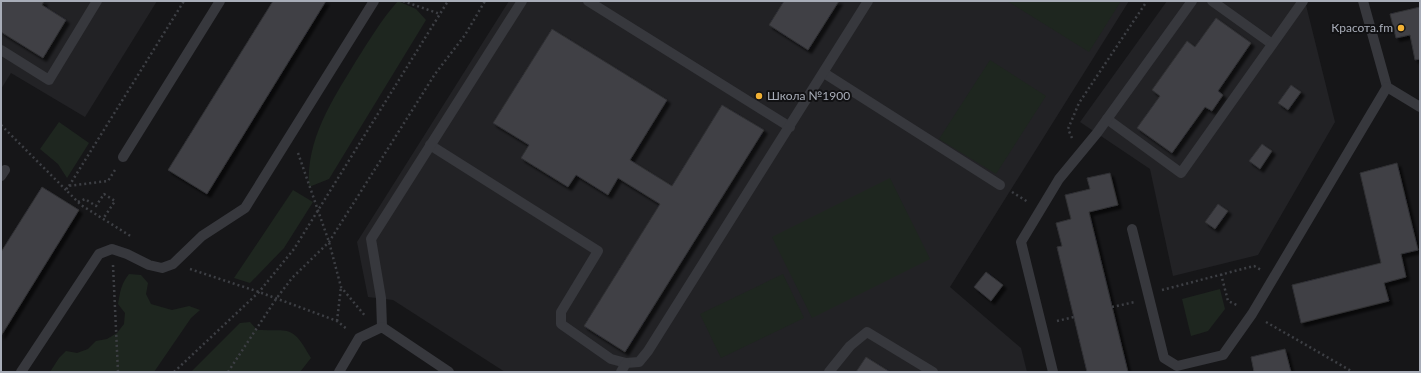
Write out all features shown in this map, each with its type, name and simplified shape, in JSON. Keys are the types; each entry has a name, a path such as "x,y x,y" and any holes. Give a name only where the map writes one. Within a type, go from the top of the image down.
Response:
{"lane":[{"path":"1,50 49,80 97,1"},
{"path":"122,157 220,1"},
{"path":"21,372 99,254 112,249 127,254 149,265 162,268 173,264 202,236 245,208 374,1"},
{"path":"379,328 381,298 371,239 522,1"},
{"path":"588,1 790,127"},
{"path":"430,146 598,251 561,312 561,324 624,368 639,362 648,351 868,1"},
{"path":"1053,372 1021,242 1058,179 1107,119 1192,1"},
{"path":"1212,1 1272,44"},
{"path":"1107,119 1182,172 1303,1"},
{"path":"1363,1 1387,87 1420,106"},
{"path":"824,73 1000,185"},
{"path":"1132,229 1164,358 1177,366 1223,355 1273,277 1387,87"},
{"path":"379,328 452,372"},
{"path":"338,372 359,338 379,328"},
{"path":"830,372 850,346 867,332 933,372"}],"path":[{"path":"66,190 184,1"},
{"path":"403,1 440,14"},
{"path":"415,5 417,1"},
{"path":"174,372 259,292 294,249 318,208 448,1"},
{"path":"228,372 276,299 292,278 329,242 435,74 465,35 485,1"},
{"path":"1079,155 1068,129 1079,102 1147,1"},
{"path":"1,125 78,202 135,240"},
{"path":"295,128 297,150 329,242 341,287 337,321"},
{"path":"68,186 108,181 122,157"},
{"path":"1013,193 1024,199"},
{"path":"78,202 85,199 96,206 104,194 115,201 103,219"},
{"path":"112,249 118,372"},
{"path":"173,264 259,292 337,321 341,325"},
{"path":"1112,307 1254,266 1273,277"},
{"path":"341,287 379,328"},
{"path":"1314,350 1353,372"}],"shaded area":[{"path":"1,1 157,1 85,117 11,73 1,89"},
{"path":"398,1 416,9 426,20 329,179 309,187 309,169 312,153 322,121 356,61 381,23"},
{"name":"Школа №1900","path":"509,1 1129,1 950,287 1021,348 1027,372 505,372 393,300 368,297 357,242"},
{"path":"1007,1 1121,1 1089,52"},
{"path":"1167,1 1305,1 1335,122 1258,255 1173,276 1150,169 1080,122"},
{"path":"990,60 1046,96 996,174 939,139"},
{"path":"59,122 89,143 67,178 58,164 40,149"},
{"path":"890,178 930,259 812,318 772,237"},
{"path":"293,190 313,202 284,248 250,283 234,278"},
{"path":"129,274 141,275 148,283 146,294 151,304 172,310 189,306 200,310 191,318 154,372 50,372 59,358 66,351 77,353 88,349 96,341 107,339 117,333 124,324 125,313 118,304 120,292"},
{"path":"783,274 804,318 721,358 700,314"},
{"path":"1220,289 1225,309 1208,331 1191,336 1182,299"},
{"path":"250,322 257,330 278,330 290,332 295,335 305,347 311,358 300,372 191,372 240,323"}],"building":[{"path":"1,1 44,1 42,5 66,20 43,58 1,32"},
{"path":"273,1 326,1 207,194 168,170"},
{"path":"784,1 839,1 808,50 769,25"},
{"path":"1420,7 1420,59 1415,60 1410,35 1396,38 1390,14"},
{"path":"1216,18 1251,43 1218,91 1223,95 1212,111 1205,107 1172,153 1137,128 1160,96 1152,90 1187,41 1195,47"},
{"path":"552,29 667,100 630,160 672,186 722,105 764,130 625,352 584,326 660,204 618,178 608,195 576,175 568,187 521,158 529,145 493,123"},
{"path":"1291,85 1301,92 1288,110 1278,103"},
{"path":"1262,144 1272,151 1260,169 1249,161"},
{"path":"1397,163 1418,250 1401,254 1406,277 1384,283 1389,301 1301,323 1292,285 1381,263 1360,173"},
{"path":"1110,173 1118,205 1089,212 1128,372 1087,372 1057,247 1062,246 1056,223 1071,219 1065,195 1090,189 1087,178"},
{"path":"42,187 79,210 1,336 1,252"},
{"path":"1218,204 1228,211 1215,229 1205,222"},
{"path":"986,272 1003,285 991,301 974,287"},
{"path":"1285,349 1291,372 1254,372 1251,357"},
{"path":"866,357 890,372 856,372"}],"place":[{"name":"Красота.fm","path":"1401,28"},
{"name":"Школа №1900","path":"759,96"}]}
